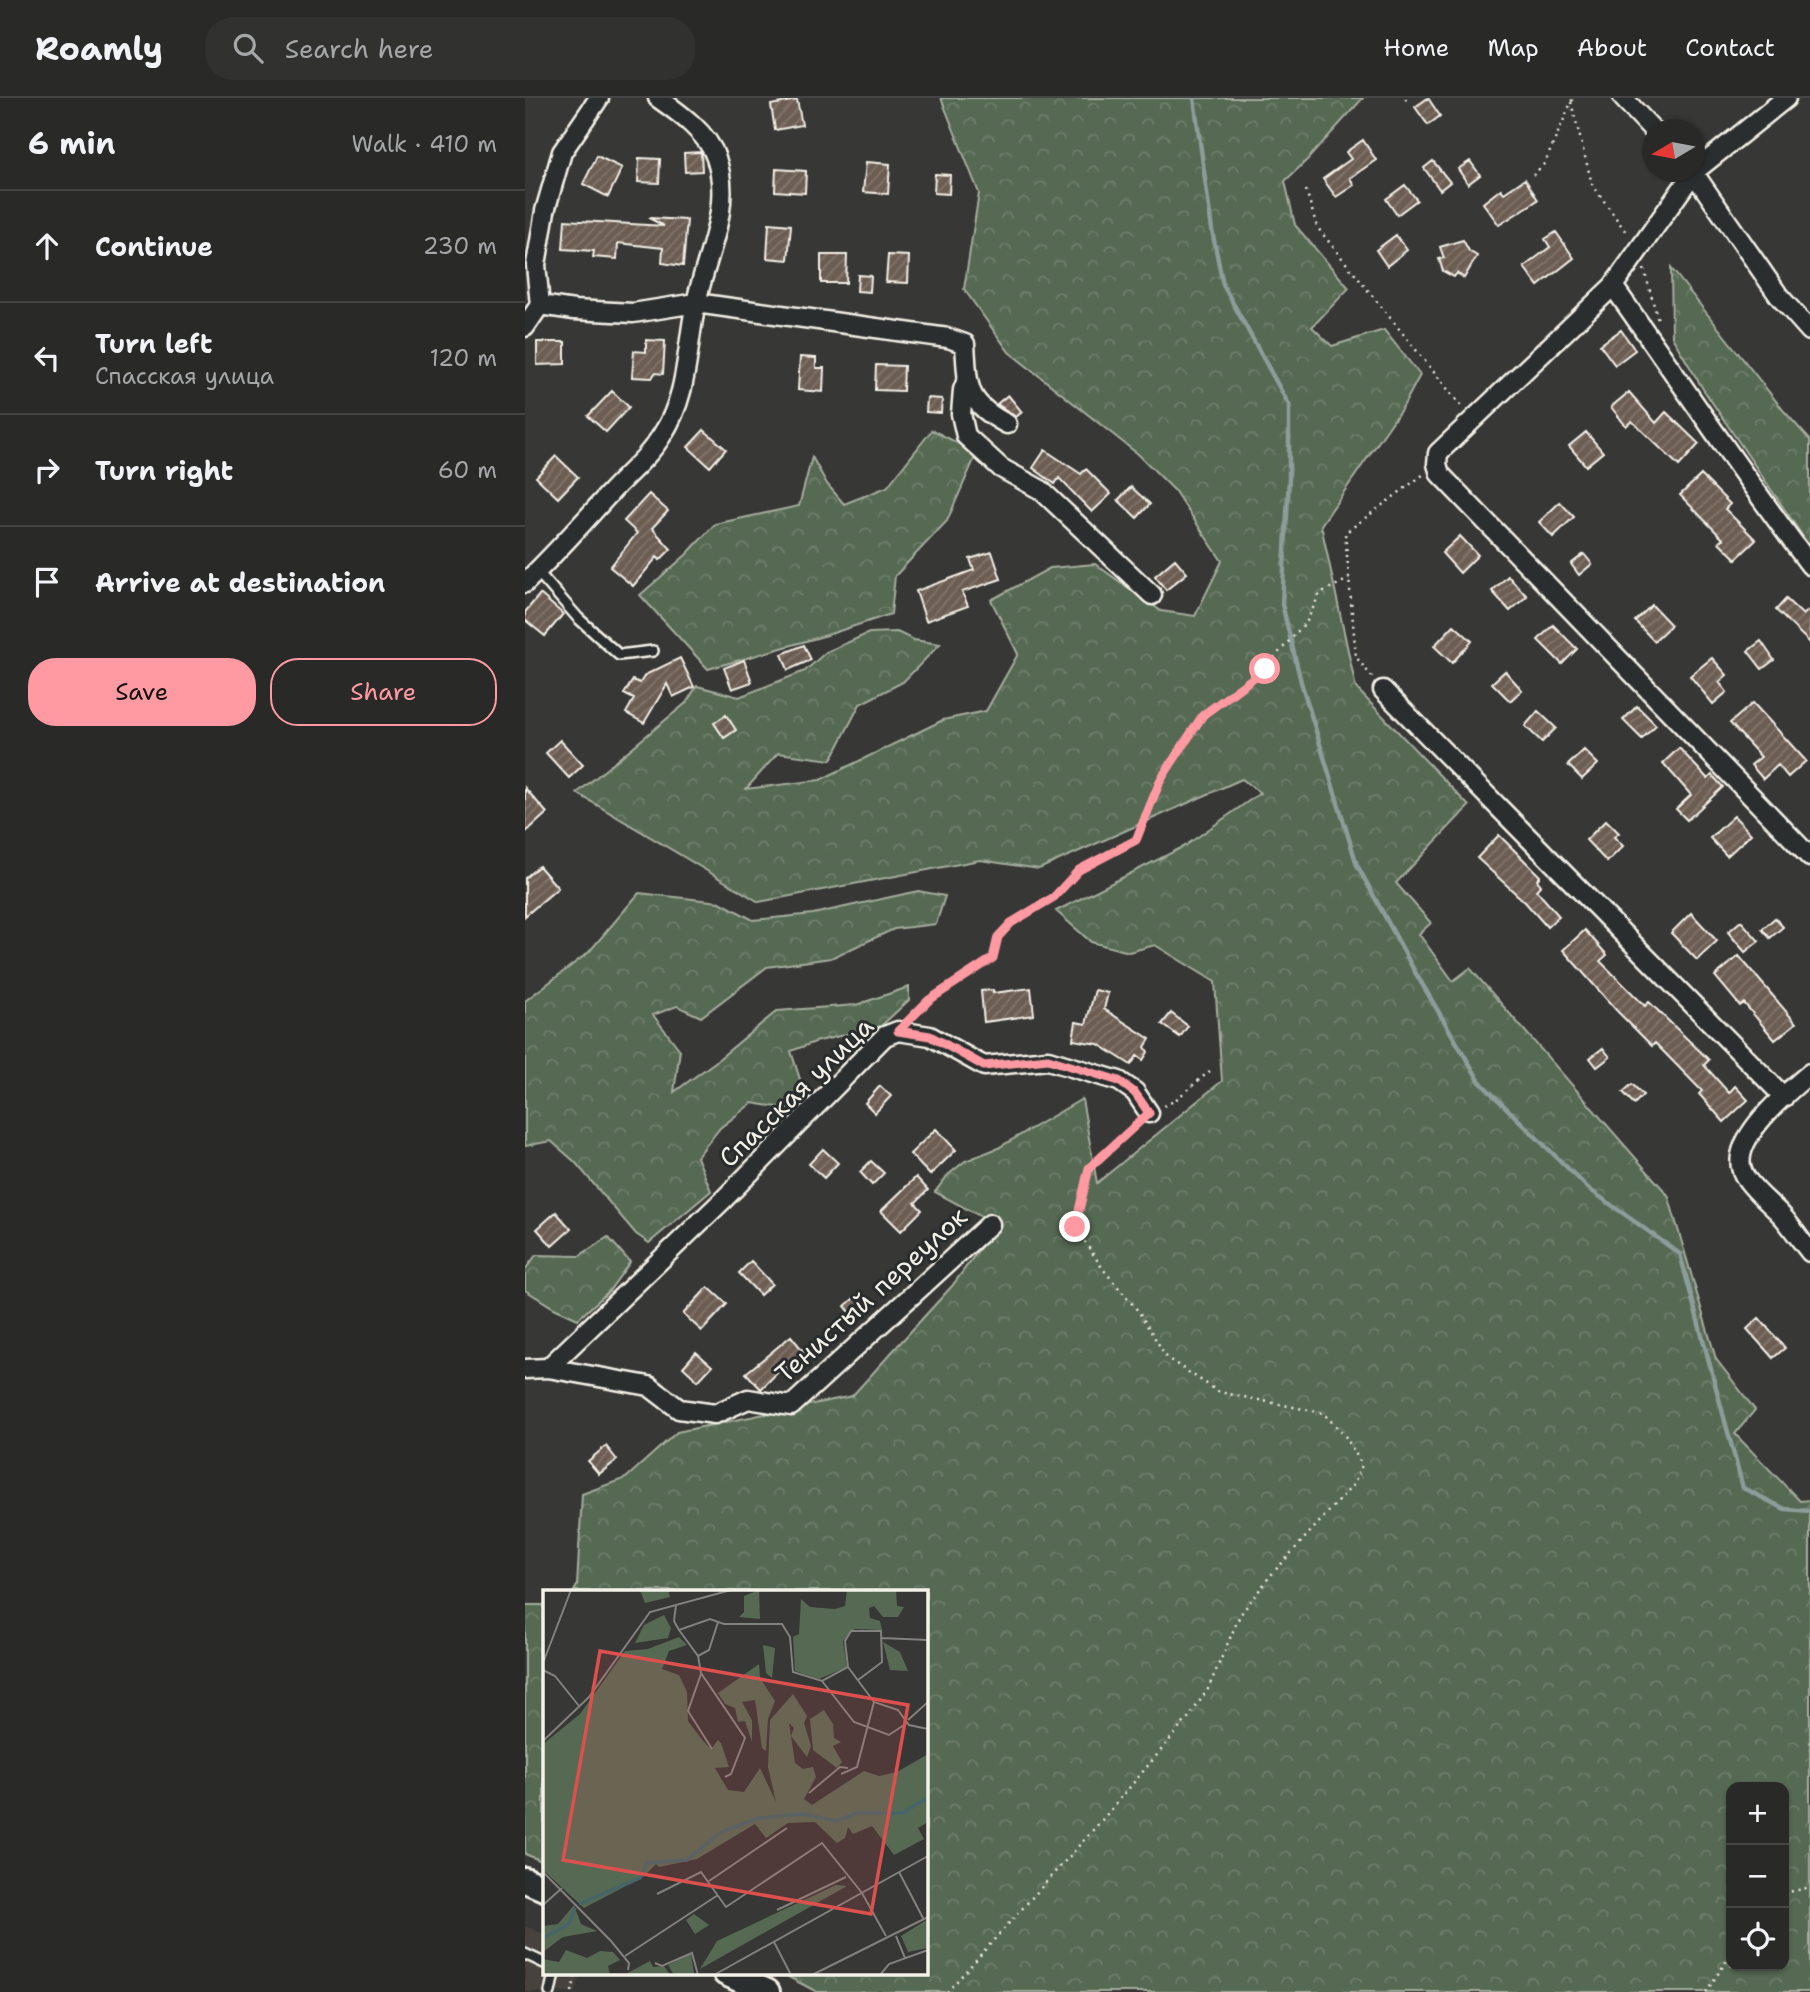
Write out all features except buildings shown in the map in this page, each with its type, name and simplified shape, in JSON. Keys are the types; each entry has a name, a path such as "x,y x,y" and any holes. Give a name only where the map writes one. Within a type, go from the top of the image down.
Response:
{"main road":[{"path":"525,1880 543,1888"},
{"path":"728,1974 767,1992"}],"street":[{"path":"525,327 540,305 536,265 545,211 562,152 599,98"},
{"path":"531,577 647,456 663,435 680,401 696,303 722,205 721,179 716,155 705,140 693,126 658,98"},
{"path":"1623,98 1643,119"},
{"path":"1705,163 1786,98"},
{"path":"1687,182 1613,286 1473,421 1438,459 1440,474 1810,857"},
{"path":"1701,182 1779,296 1810,331"},
{"path":"1613,286 1755,492 1810,565"},
{"path":"540,305 573,310 633,313 696,303 948,338 965,344 968,387 973,397 992,416 1007,424"},
{"path":"968,379 963,390 961,414 966,436 1001,468 1041,490 1152,594"},
{"path":"1383,690 1784,1097"},
{"name":"Спасская улица","path":"548,1368 724,1199 885,1036 898,1031 930,1036 984,1066 1048,1059 1119,1081 1135,1093 1149,1113"},
{"path":"1810,1073 1765,1114 1741,1150 1740,1163 1744,1175 1785,1219 1810,1252"},
{"name":"Тенистый переулок","path":"548,1368 649,1386 679,1409 715,1414 748,1399 791,1406 990,1224"},
{"path":"525,1369 548,1368"}],"lane":[{"path":"531,577 619,655 653,651"},
{"path":"525,1954 543,1963"},
{"path":"550,1992 554,1974"}],"path":[{"path":"1532,175 1545,163 1572,100"},
{"path":"1572,100 1592,184 1639,250 1660,328"},
{"path":"1306,190 1317,227 1473,421"},
{"path":"1383,690 1356,657 1345,533 1438,459"},
{"path":"898,1031 929,1000 993,958 998,937 1011,923 1054,897 1079,870 1136,840 1161,779 1203,715 1265,669 1307,621 1320,593 1349,579"},
{"path":"947,1992 1102,1820 1189,1717 1209,1689 1240,1615 1271,1575 1354,1484 1362,1465 1344,1434 1323,1413 1219,1392 1167,1358 1139,1312 1103,1269 1075,1227 1089,1168 1149,1113 1174,1101 1211,1070"},
{"path":"1789,1892 1807,1888 1810,1890"},
{"path":"1706,1992 1726,1962"},
{"path":"572,1992 576,1974"}],"shaded area":[{"path":"525,1926 543,1934 543,1974 580,1974 576,1992 525,1992"}],"green space":[{"path":"941,98 1363,98 1285,181 1295,225 1349,288 1312,327 1332,346 1384,330 1420,375 1404,405 1321,525 1356,688 1469,806 1396,883 1431,923 1419,934 1453,981 1470,968 1668,1195 1716,1359 1755,1410 1735,1434 1800,1501 1810,1500 1810,1992 817,1992 783,1974 927,1974 927,1590 575,1590 582,1494 626,1478 677,1432 852,1396 952,1286 997,1225 935,1192 948,1175 965,1161 998,1148 1082,1099 1097,1183 1222,1081 1215,982 1155,945 1129,952 1091,942 1056,911 1185,846 1260,793 1242,779 1039,869 980,860 759,902 577,793 686,703 697,686 739,697 805,671 826,652 869,633 897,632 914,640 940,644 903,682 860,704 831,760 778,753 746,789 820,780 943,720 986,711 1018,654 991,600 1050,568 1095,564 1161,611 1195,616 1222,561 1174,490 1139,455 1009,352 964,289 979,193"},
{"path":"1671,268 1810,440 1810,547 1703,389 1672,337"},
{"path":"932,430 977,453 947,521 895,576 891,614 708,669 640,595 686,555 715,524 799,506 812,457 827,484 844,504 887,487"},
{"path":"918,891 945,896 936,924 894,929 831,958 767,967 701,1017 677,1006 653,1015 680,1050 674,1092 777,1011 856,1005 909,987 909,1000 881,1026 815,1042 791,1051 805,1095 790,1109 752,1103 720,1128 697,1157 711,1191 649,1243 636,1234 575,1162 551,1141 525,1146 525,1001 589,952 639,893 720,902 753,920 813,914"},
{"path":"608,1237 630,1262 609,1291 578,1319 525,1290 525,1270 536,1255 579,1256"},
{"path":"525,1605 543,1605 543,1862 525,1854"}],"waterway":[{"path":"1194,98 1212,230 1223,285 1289,405 1289,478 1282,604 1301,682 1357,865 1415,972 1480,1082 1589,1189 1680,1254 1743,1488 1785,1509 1810,1511"}],"route":[{"path":"1075,1227 1089,1168 1149,1113 1135,1093 1119,1081 1048,1059 984,1066 930,1036 912,1031 898,1031 929,1000 993,958 998,937 1011,923 1054,897 1079,870 1136,840 1161,779 1203,715 1265,669"}]}
